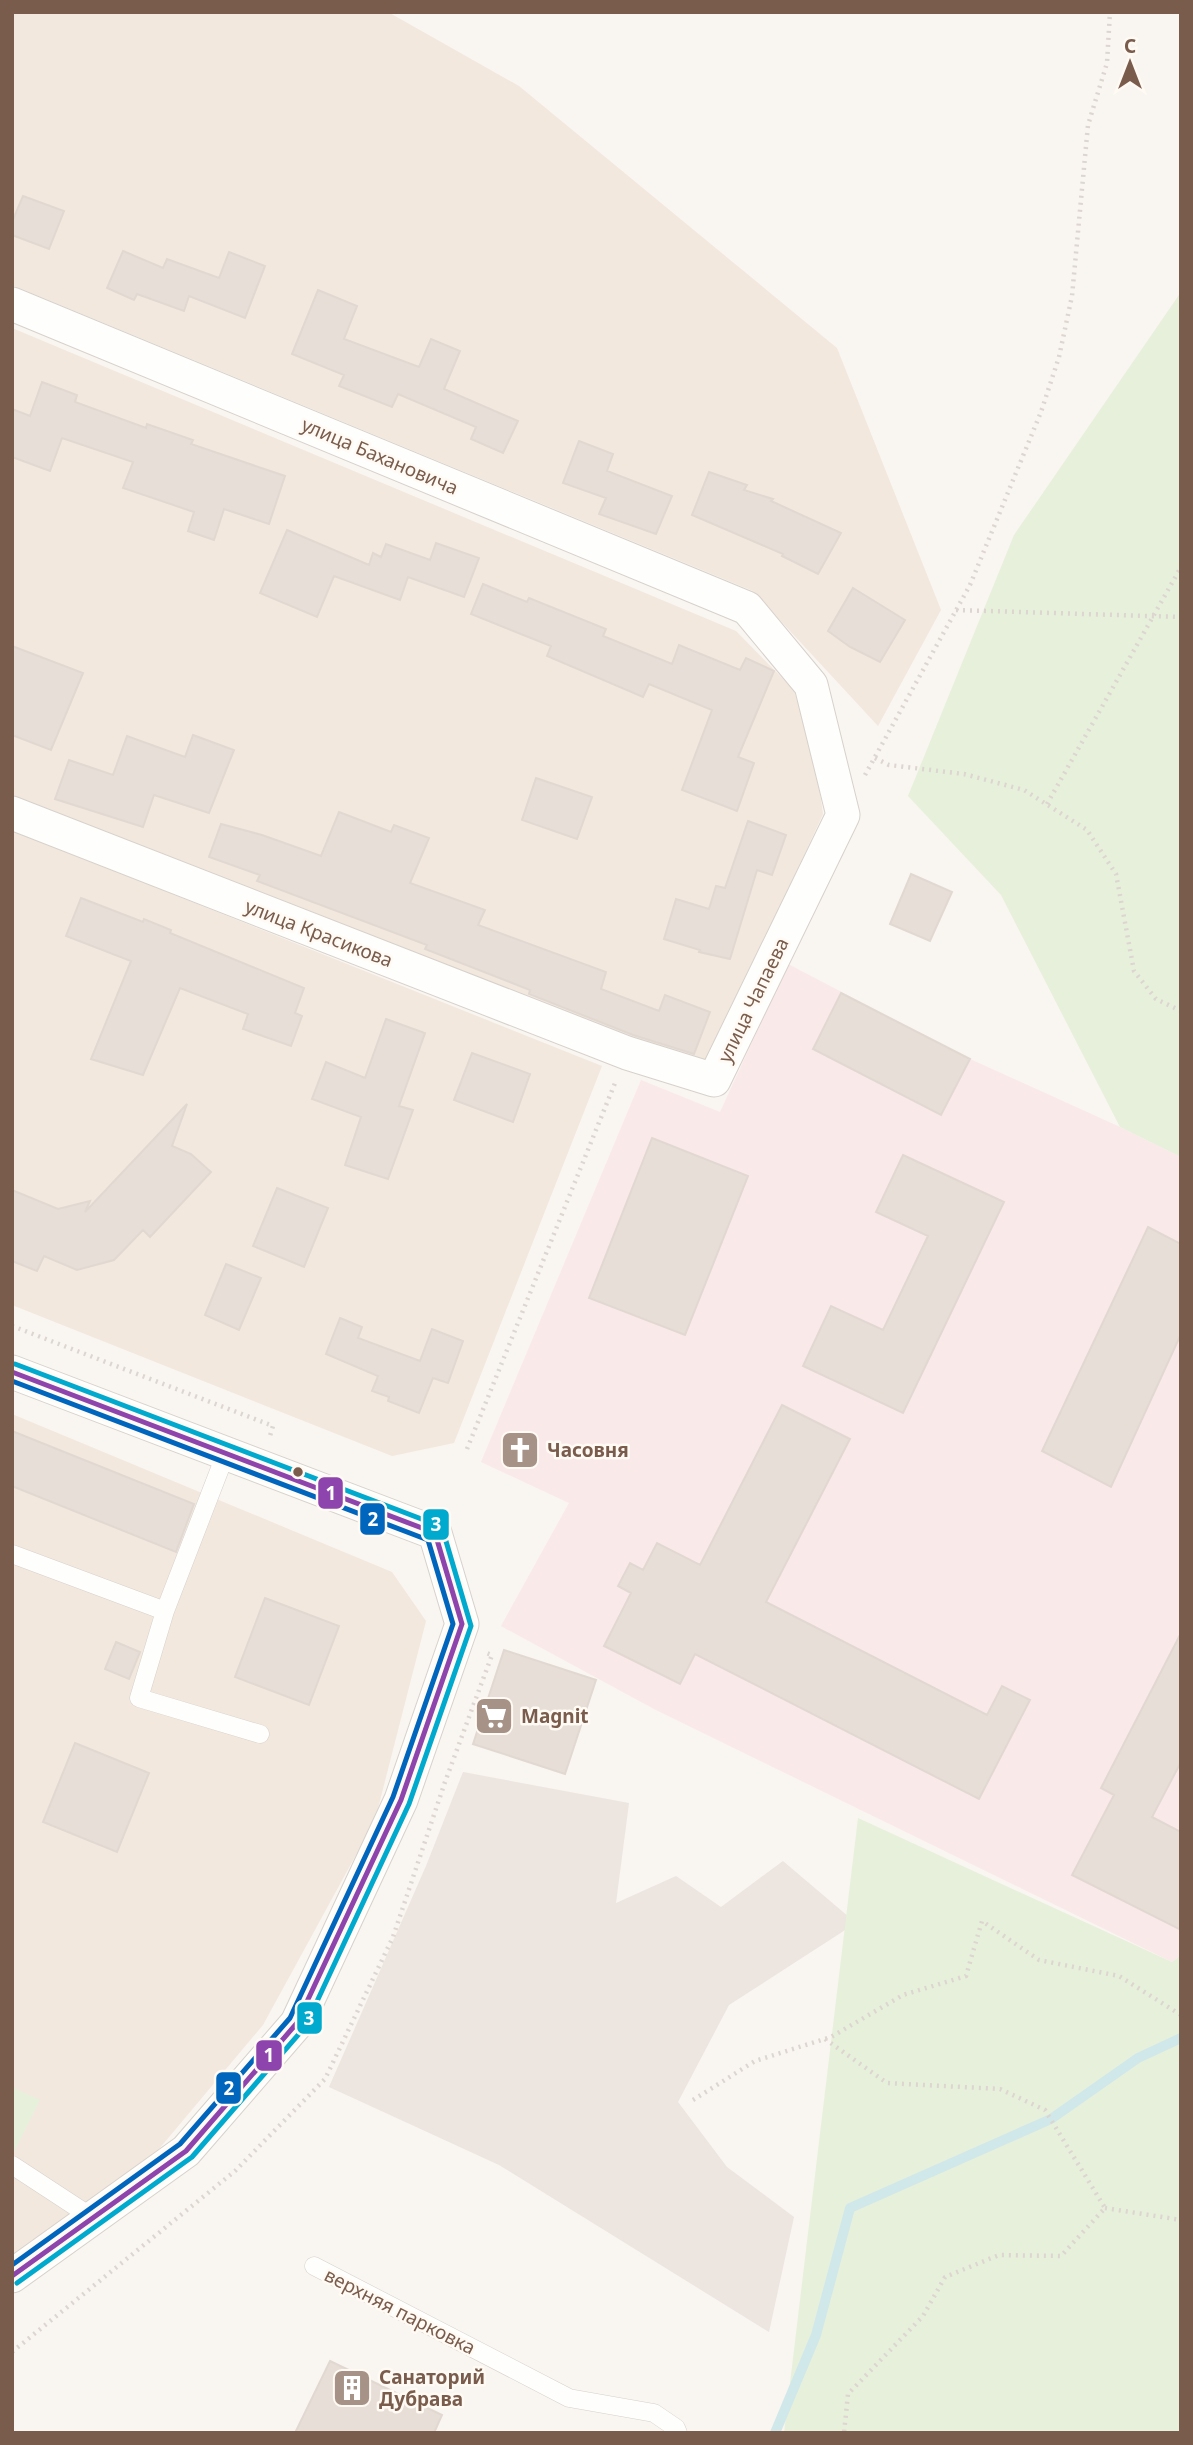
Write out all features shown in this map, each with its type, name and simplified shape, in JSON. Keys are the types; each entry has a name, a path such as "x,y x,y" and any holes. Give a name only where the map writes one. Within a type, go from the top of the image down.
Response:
{"street":[{"name":"улица Бахановича","path":"12,304 747,608 811,685 843,815"},
{"name":"улица Красикова","path":"12,813 627,1053"},
{"name":"улица Чапаева","path":"627,1053 714,1080 843,815"},
{"path":"12,1372 435,1533 462,1624 401,1800 296,2023 186,2151 12,2276"}],"lane":[{"path":"226,1453 166,1612 139,1698 260,1734"},
{"path":"12,1554 166,1612"},
{"path":"12,2165 93,2218"},
{"name":"верхняя парковка","path":"314,2266 569,2398 654,2413 676,2428 678,2433"}],"path":[{"path":"843,815 970,585 1041,412 1059,357 1072,296 1088,125 1107,62 1110,12"},
{"path":"1047,804 1181,567"},
{"path":"956,610 1181,617"},
{"path":"875,758 889,765 964,774 1024,790 1087,830 1116,874 1134,971 1156,999 1181,1011"},
{"path":"467,1448 627,1053"},
{"path":"12,1326 273,1426 257,1465"},
{"path":"693,2100 755,2061 825,2039 903,1994 966,1976 982,1922 1039,1959 1119,1976 1181,2015"},
{"path":"825,2039 887,2083 1000,2089 1045,2110 1105,2208 1181,2220"},
{"path":"844,2433 848,2395 923,2316 945,2277 999,2255 1061,2256 1105,2208"}],"shaded area":[{"path":"12,12 388,12 519,86 837,348 941,610 878,726 753,591 12,285"},
{"path":"12,328 736,631 794,690 816,764 823,814 707,1066 12,795"},
{"path":"12,830 602,1066 454,1443 392,1456 12,1305"},
{"path":"788,964 970,1059 1181,1157 1181,1955 1172,1962 654,1709 501,1626 569,1503 481,1462 641,1080 720,1112"},
{"path":"12,1414 392,1572 426,1621 375,1820 263,2025 159,2149 12,2258"},
{"path":"463,1772 629,1803 616,1903 676,1876 721,1907 783,1861 856,1923 729,2005 678,2102 727,2167 794,2217 769,2332 499,2165 329,2087 426,1866"}],"green space":[{"path":"1181,292 1181,1157 1120,1127 1001,895 908,796 1014,535"},
{"path":"858,1818 1172,1962 1181,1955 1181,2433 784,2433"},
{"path":"12,2087 40,2100 14,2152 12,2152"}],"building":[{"path":"23,196 64,211 49,249 12,235 12,222"},
{"path":"123,251 163,268 167,259 219,278 229,252 265,266 245,318 189,296 184,311 137,294 134,300 107,288"},
{"path":"318,290 357,306 344,339 419,367 431,339 460,351 444,389 518,421 503,453 471,439 476,427 398,394 392,407 339,386 344,375 292,354"},
{"path":"42,382 77,395 75,402 146,428 147,424 193,440 191,444 285,476 269,524 224,509 214,540 188,531 194,512 123,488 133,462 62,438 50,471 12,457 12,409 30,416"},
{"path":"579,441 613,454 607,471 672,496 656,534 599,514 606,498 563,483"},
{"path":"709,472 747,485 744,490 773,499 771,501 841,533 818,574 782,556 783,554 692,515"},
{"path":"287,530 369,565 373,553 381,557 386,544 430,560 436,543 479,558 464,597 408,577 400,600 334,576 317,617 260,593"},
{"path":"483,584 527,602 529,598 606,629 603,636 672,664 679,645 740,670 746,658 774,671 738,757 754,763 737,811 682,790 712,710 649,684 643,697 547,656 551,646 471,614"},
{"path":"853,588 905,620 880,662 850,647 828,631"},
{"path":"12,646 83,673 51,750 12,735"},
{"path":"193,735 234,750 209,813 154,795 143,827 55,799 69,760 113,775 127,736 185,757"},
{"path":"536,778 592,797 577,839 522,820"},
{"path":"339,812 391,832 394,825 429,838 410,883 485,910 478,925 606,972 601,989 659,1011 665,995 710,1012 694,1054 633,1035 529,994 530,990 425,949 427,945 257,881 260,875 209,857 221,824 321,856"},
{"path":"748,821 786,835 772,875 757,870 730,959 699,952 700,950 664,939 676,899 709,909 716,886 725,888"},
{"path":"911,874 952,892 930,941 890,924"},
{"path":"81,898 143,922 144,919 171,930 170,933 304,988 295,1013 302,1016 291,1046 243,1029 248,1014 180,988 143,1075 91,1059 131,961 66,936"},
{"path":"841,993 970,1059 941,1115 813,1049"},
{"path":"386,1019 425,1033 399,1106 413,1110 388,1179 345,1165 361,1117 312,1099 326,1062 365,1078"},
{"path":"472,1053 530,1074 513,1122 454,1100"},
{"path":"187,1104 172,1146 191,1154 211,1172 150,1237 143,1230 114,1260 77,1270 44,1256 37,1271 12,1261 12,1190 58,1209 90,1201 85,1212"},
{"path":"652,1138 748,1176 685,1335 589,1298"},
{"path":"903,1155 1004,1202 903,1413 803,1366 831,1306 883,1330 928,1236 876,1212"},
{"path":"277,1188 328,1208 304,1267 253,1246"},
{"path":"1148,1227 1181,1244 1181,1334 1111,1487 1042,1451"},
{"path":"226,1264 261,1278 239,1330 205,1315"},
{"path":"340,1318 362,1327 358,1338 420,1361 432,1329 463,1341 448,1383 433,1378 419,1413 388,1401 389,1397 372,1391 378,1376 326,1354"},
{"path":"782,1405 850,1439 766,1602 987,1715 1002,1686 1030,1700 979,1799 695,1654 680,1684 604,1646 631,1593 618,1586 630,1563 643,1570 657,1543 700,1565"},
{"path":"12,1431 194,1504 176,1552 12,1486"},
{"path":"265,1598 339,1626 309,1705 235,1677"},
{"path":"1181,1633 1181,1762 1152,1817 1181,1832 1181,1930 1072,1875 1114,1795 1101,1788"},
{"path":"116,1642 140,1652 129,1679 105,1669"},
{"path":"504,1650 596,1680 565,1774 473,1744"},
{"path":"75,1743 149,1773 117,1852 43,1822"},
{"name":"Санаторий Дубрава","path":"330,2361 442,2415 434,2433 295,2433"}],"waterway":[{"path":"775,2433 816,2335 850,2208 1051,2119 1138,2058 1181,2038"}],"transit line":[{"name":"3","path":"15,1364 440,1526 471,1626 409,1804 305,2027 192,2157 17,2283"},
{"name":"1","path":"12,1372 435,1533 462,1624 401,1800 297,2023 186,2151 12,2276"},
{"name":"2","path":"12,1381 428,1540 453,1624 393,1797 290,2018 180,2144 12,2265"}],"place":[{"name":"Часовня","path":"520,1450"},
{"name":"Magnit","path":"494,1716"},
{"name":"Санаторий Дубрава","path":"352,2388"}]}
